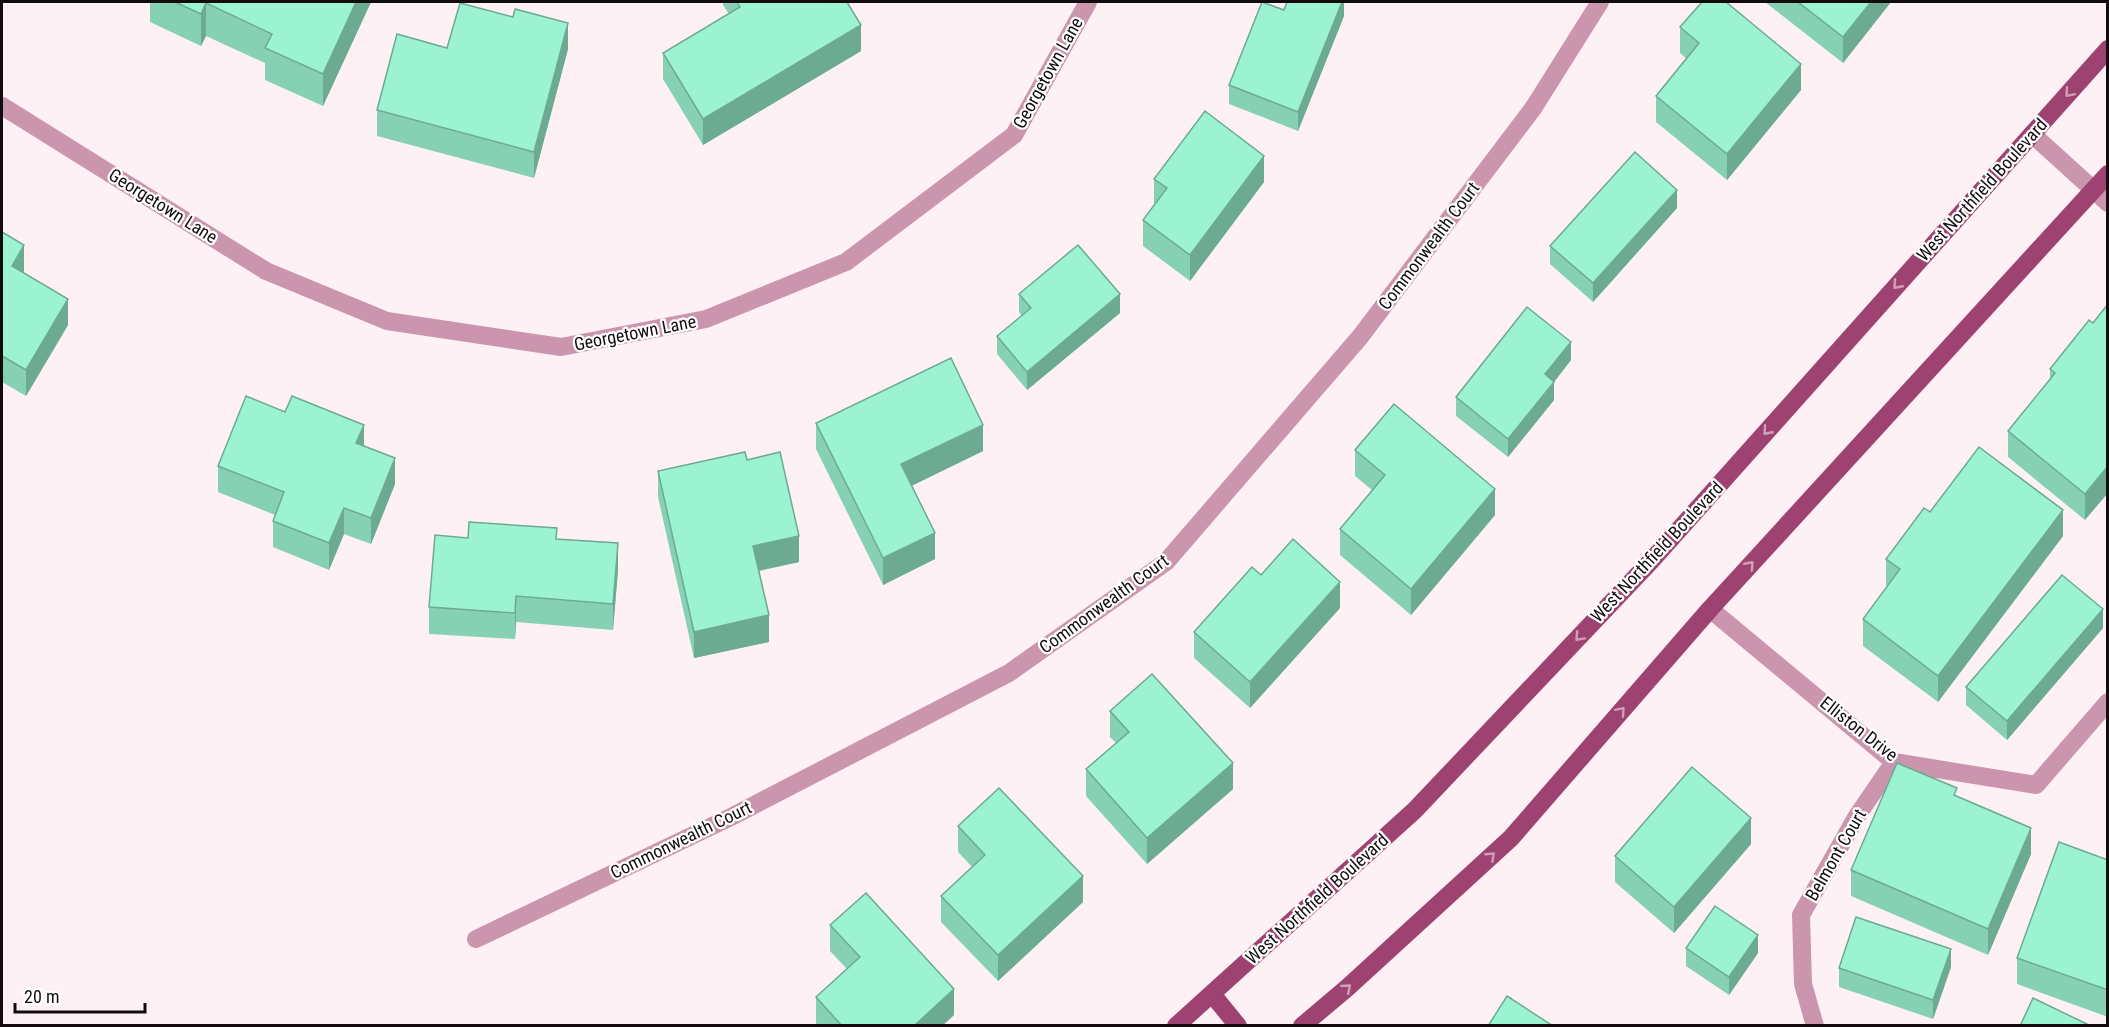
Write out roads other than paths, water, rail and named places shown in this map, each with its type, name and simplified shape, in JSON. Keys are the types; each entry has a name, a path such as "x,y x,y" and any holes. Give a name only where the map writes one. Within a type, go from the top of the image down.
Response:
{"main road":[{"name":"West Northfield Boulevard","path":"1176,1026 1415,810 1651,561 2108,49"},
{"path":"1302,1026 1347,988 1511,838 1710,609 2108,174"},
{"path":"1212,993 1238,1026"}],"street":[{"name":"Georgetown Lane","path":"2,106 266,271 387,321 561,347 706,319 846,262 1014,135 1088,2"},
{"name":"Commonwealth Court","path":"476,939 733,816 1009,673 1166,562 1360,337 1534,107 1600,2"},
{"path":"2032,134 2108,203"},
{"name":"Elliston Drive","path":"1710,609 1894,762 2036,785 2108,702"},
{"name":"Belmont Court","path":"1815,1026 1803,984 1801,915 1857,816 1894,762"}]}
